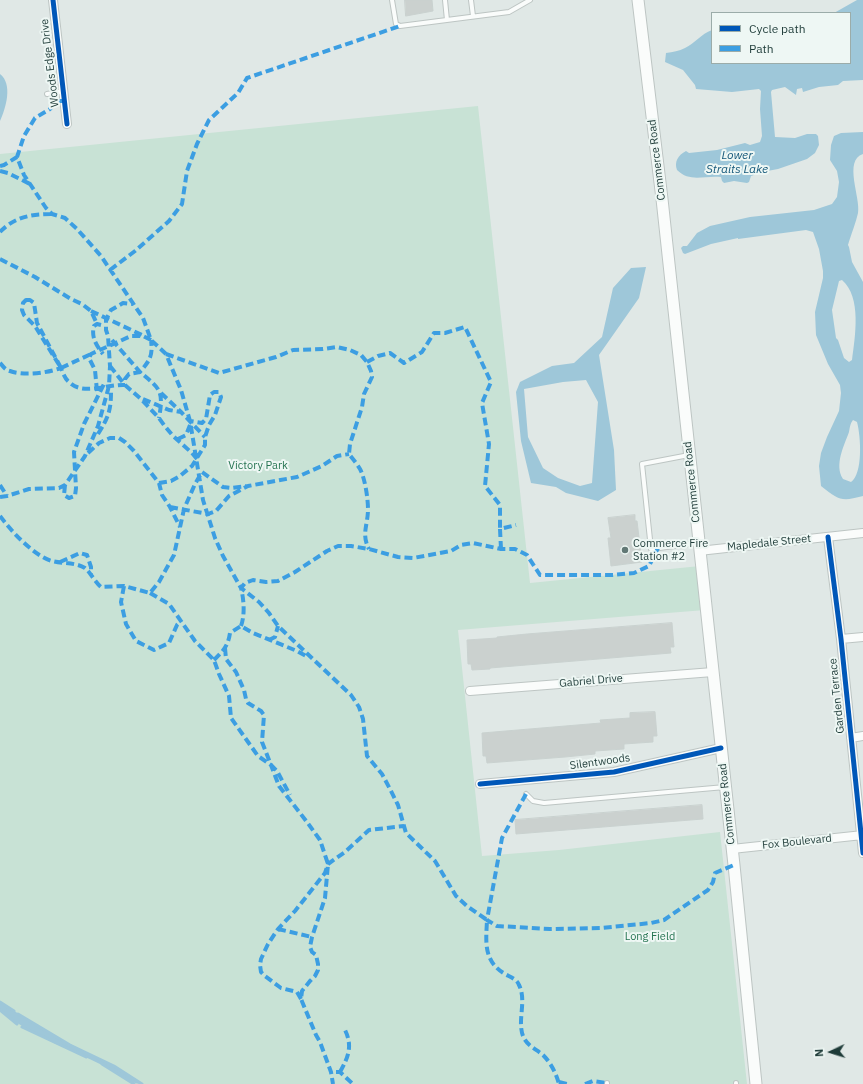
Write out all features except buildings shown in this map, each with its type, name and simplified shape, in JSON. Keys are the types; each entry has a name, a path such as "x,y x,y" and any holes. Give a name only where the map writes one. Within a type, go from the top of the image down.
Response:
{"main road":[{"name":"Commerce Road","path":"638,0 658,168 713,672 756,1084"}],"street":[{"name":"Woods Edge Drive","path":"53,0 67,124"},
{"name":"Mapledale Street","path":"699,547 863,533"},
{"name":"Garden Terrace","path":"828,537 841,639 863,853"},
{"path":"841,639 863,637"},
{"name":"Gabriel Drive","path":"470,691 713,672"},
{"path":"851,738 863,736"},
{"name":"Silentwoods","path":"480,784 614,772 721,748"},
{"name":"Fox Boulevard","path":"732,849 862,835"}],"lane":[{"path":"392,0 394,19 396,24 400,26 509,12 520,2 530,0"},
{"path":"445,0 447,20"},
{"path":"471,0 473,16"},
{"path":"47,94 64,91"},
{"path":"689,454 642,464 651,549 699,547"},
{"path":"526,794 533,801 544,803 725,787"}],"green space":[{"name":"Victory Park","path":"478,106 530,583 700,566 705,610 458,630 482,856 559,850 720,832 747,1084 0,1084 0,154"}],"water":[{"name":"Lower Straits Lake","path":"857,0 863,0 863,80 843,81 838,85 819,87 803,92 802,88 797,89 796,95 785,87 772,90 771,92 775,137 795,138 807,134 816,134 818,136 819,145 815,153 807,159 751,176 749,182 747,183 734,181 724,183 721,177 698,178 687,176 677,170 677,159 686,151 689,153 717,150 745,143 750,145 760,142 762,136 760,109 761,91 759,89 732,92 696,89 695,85 683,70 665,62 666,53 685,48 711,31 711,64 851,64 851,12 836,12"},
{"path":"0,74 4,78 6,84 7,96 0,121"},
{"path":"863,132 863,154 857,158 853,171 858,213 848,245 852,262 863,282 863,496 850,499 836,497 821,486 819,466 821,453 839,411 841,393 840,385 828,364 816,335 815,312 823,278 823,271 819,249 813,232 806,230 738,238 711,244 685,254 681,248 683,246 687,246 697,233 710,226 750,217 814,210 832,204 837,197 839,182 837,171 830,160 831,145 834,136 841,133","holes":["842,280 848,287 852,296 856,318 852,360 849,362 844,358 836,338 832,310 839,281","853,420 857,422 860,455 858,471 855,478 851,482 843,479 839,468 843,449"]},
{"path":"646,267 639,298 599,355 614,450 616,490 598,501 566,493 556,487 531,483 521,441 516,392 520,382 552,366 574,363 602,337 613,288 631,268","holes":["586,380 598,402 592,483 580,486 558,478 543,468 528,437 524,389 563,382"]},
{"path":"0,1002 54,1036 114,1066 142,1084 127,1080 109,1068 50,1041 24,1027 0,1010"}],"waterway":[{"path":"0,1002 14,1011"},
{"path":"0,1010 17,1024"},
{"path":"18,1014 70,1045 114,1066 142,1084"},
{"path":"22,1027 86,1057"},
{"path":"102,1064 134,1084"}],"marked path":[{"path":"110,270 135,251 169,221 182,204 187,171 197,144 209,120 238,93 247,78 400,26"},
{"path":"65,101 57,101 50,109 35,118 24,136 17,157 24,175 46,208 52,214 65,218 101,256 143,318 151,340 166,354 181,390 190,421 203,500 215,538 223,556 241,588 259,602 278,626 351,695 359,707 363,719 367,756 382,774 390,789 398,805 406,833 435,861 456,896 487,920 486,943 489,957 498,969 517,981 521,991 521,1030 523,1036 529,1045 543,1055 548,1061 555,1072 559,1084"},
{"path":"0,166 17,157"},
{"path":"0,171 8,173 30,184"},
{"path":"0,232 11,223 24,217 52,214"},
{"path":"0,259 82,304 91,311 97,324"},
{"path":"26,300 30,300 34,303 37,323 61,368 35,326 24,315 22,310 23,303 26,300"},
{"path":"0,497 29,489 59,488 65,485 85,456 98,426 109,386 110,366 106,320 111,310 123,303 133,304"},
{"path":"91,311 144,336"},
{"path":"101,325 97,324 94,326 93,334 96,344 103,354"},
{"path":"367,362 378,356 390,353 404,363 422,352 434,333 445,333 465,327 491,382 482,403 489,444 485,486 500,505 500,529"},
{"path":"97,391 95,370 89,358 91,354 131,336 143,336 151,340"},
{"path":"112,340 140,372 150,358 152,350 151,340"},
{"path":"166,354 219,373 276,357 293,350 337,347 350,350 361,355 367,362 372,377 364,394 362,407 350,444 349,454 360,469 365,483 368,509 365,539 369,549"},
{"path":"61,368 91,354"},
{"path":"0,363 4,368 16,373 29,374 61,368 65,378 69,382 75,386 88,389 125,385 125,379 129,374 140,372 152,382 159,391 161,401 159,418"},
{"path":"110,366 125,385 141,399 173,436 197,459"},
{"path":"65,485 64,495 69,498 75,496 74,452 84,424 104,384"},
{"path":"98,434 108,414 111,392"},
{"path":"159,483 171,481 192,466 205,445 205,437 221,397 219,392 214,392 210,395 206,419 202,423 190,421"},
{"path":"161,393 181,412"},
{"path":"143,399 169,410 181,412 205,437"},
{"path":"178,439 186,435 190,425"},
{"path":"88,453 99,443 110,438 119,438 125,442 159,483 162,495 180,527"},
{"path":"170,507 208,514 216,511 229,496 248,486 297,477 322,466 337,456 349,454"},
{"path":"0,516 10,529 38,554 52,561 77,565 85,568 101,587 124,586 150,593 159,582 174,555 184,509 202,472 223,487 232,488 248,486"},
{"path":"0,485 7,496"},
{"path":"501,549 500,529 516,525"},
{"path":"241,626 244,607 241,588 245,583 253,580 266,582 278,581 295,572 327,551 338,546 351,546 398,557 413,558 451,551 461,545 473,543 501,549 515,549 527,555 540,575 613,575 634,573 649,566 658,548"},
{"path":"60,562 80,553 87,555 91,567 91,574"},
{"path":"124,586 121,602 126,624 136,641 154,650 169,643 177,625 180,622"},
{"path":"150,593 169,604 195,641 214,660 229,696 231,718 258,756 271,765 279,786 320,840 328,864 325,898 310,947 312,952 316,955 318,970 315,976 302,991 301,999 320,1042 331,1072 333,1084"},
{"path":"214,660 225,648 230,633 241,626 253,633 306,656"},
{"path":"269,640 275,637 278,626"},
{"path":"225,648 226,659 236,672 248,703 261,711 264,715 262,742 271,765 277,771 290,795"},
{"path":"526,794 502,838 487,920 497,926 550,929 601,928 651,923 664,920 708,890 713,882 715,873 734,865"},
{"path":"301,999 297,992 281,988 261,972 261,959 268,944 278,929 295,911 325,873 328,864 345,852 369,830 404,826"},
{"path":"278,929 312,937"},
{"path":"340,1072 346,1061 349,1050 347,1034 344,1028"},
{"path":"336,1072 340,1072 353,1084"},
{"path":"585,1084 593,1081 607,1083"},
{"path":"559,1082 567,1084"}],"cycle path":[{"path":"53,0 67,124"},
{"path":"828,537 841,639 863,853"},
{"path":"480,784 614,772 721,748"}],"place":[{"name":"Commerce Fire Station #2","path":"625,550"}],"park label":[{"name":"Long Field","path":"650,937"}]}
